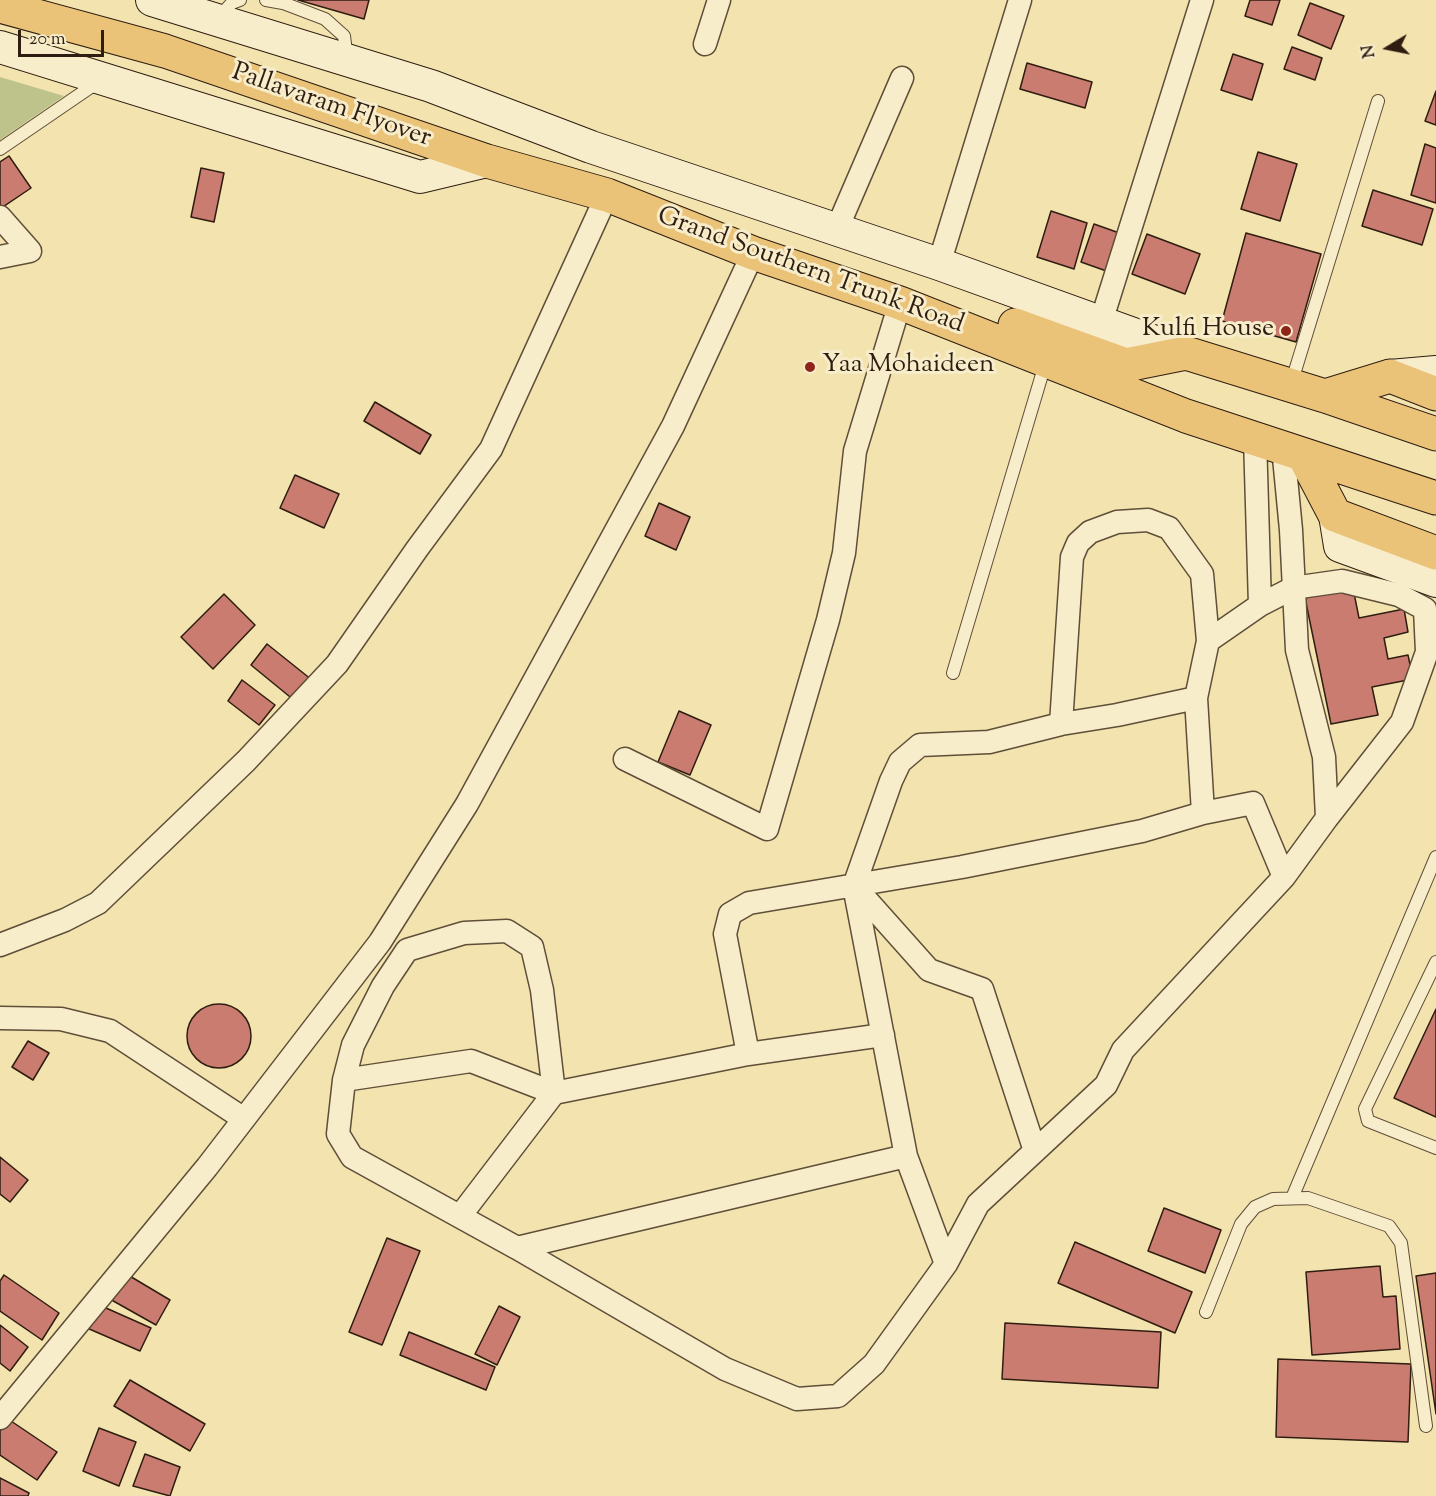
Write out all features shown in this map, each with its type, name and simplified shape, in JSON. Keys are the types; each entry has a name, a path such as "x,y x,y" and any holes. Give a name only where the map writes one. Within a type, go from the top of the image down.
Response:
{"main road":[{"name":"Pallavaram Flyover","path":"54,0 177,34 408,122 489,150"},
{"name":"Pallavaram Flyover","path":"0,6 165,51 408,122"},
{"name":"Grand Southern Trunk Road","path":"489,150 753,253 900,303 1186,416 1436,498"},
{"path":"489,150 1126,365 1186,353 1325,396 1436,434"},
{"path":"1325,396 1390,376 1436,394"},
{"path":"1280,447 1335,515 1423,549"}],"street":[{"path":"152,0 432,86 591,147 939,264 1186,353"},
{"path":"705,44 719,0"},
{"path":"939,264 1020,0"},
{"path":"1101,322 1202,0"},
{"path":"0,47 105,77 420,177 489,150"},
{"path":"836,231 902,78"},
{"path":"0,945 65,920 98,903 246,761 337,664 417,549 491,449 607,195"},
{"path":"0,217 30,251 0,257"},
{"path":"0,1418 244,1119 380,942 467,804 673,426 753,253"},
{"path":"625,759 767,829 828,620 844,553 855,451 900,303"},
{"path":"1390,376 1436,372"},
{"path":"1280,447 1291,530 1297,650 1324,757 1327,818"},
{"path":"1260,606 1280,447"},
{"path":"1335,515 1340,546 1436,581"},
{"path":"1061,724 1072,557 1078,543 1090,532 1117,522 1149,520 1169,528 1202,574 1208,641 1196,698 1203,813"},
{"path":"460,1216 554,1093 542,990 532,947 507,931 464,933 406,950 383,986 353,1045 344,1080 338,1134 352,1157 517,1248 725,1369 797,1399 838,1396 874,1364 946,1264 978,1204 1106,1086 1123,1050 1284,877 1402,722 1427,652 1425,609 1399,595 1342,580 1293,588 1260,606 1208,641"},
{"path":"946,1264 906,1156 854,886 891,781 900,762 920,745 989,742 1061,724 1196,698"},
{"path":"748,1054 725,934 730,914 749,903 854,886 1142,831 1203,813 1253,803 1284,877"},
{"path":"854,886 929,970 982,989 1035,1151"},
{"path":"0,1018 61,1019 110,1031 244,1119"},
{"path":"344,1080 471,1061 554,1093 748,1054 883,1035"},
{"path":"517,1248 906,1156"}],"lane":[{"path":"216,20 232,3 240,0"},
{"path":"266,0 283,3 325,19 344,36 347,60"},
{"path":"0,149 105,77"},
{"path":"1291,386 1378,101"},
{"path":"953,673 1046,361"},
{"path":"1292,1198 1436,857"},
{"path":"1436,962 1365,1109 1368,1121 1436,1148"},
{"path":"1206,1312 1241,1224 1255,1207 1273,1199 1308,1198 1389,1226 1401,1243 1426,1426"}],"green space":[{"path":"0,77 64,96 0,140"}],"building":[{"path":"298,0 369,0 364,19"},
{"path":"1250,0 1280,0 1272,25 1245,16"},
{"path":"1310,3 1344,16 1331,49 1298,35"},
{"path":"1292,47 1322,58 1315,80 1284,69"},
{"path":"1233,54 1263,64 1252,100 1221,90"},
{"path":"1027,63 1092,82 1085,108 1020,89"},
{"path":"1436,91 1436,125 1425,121"},
{"path":"1425,144 1436,148 1436,203 1411,195"},
{"path":"1258,152 1297,164 1280,221 1241,209"},
{"path":"9,156 31,188 0,209 0,162"},
{"path":"201,168 224,173 214,222 191,217"},
{"path":"1373,190 1433,209 1422,245 1362,226"},
{"path":"1051,211 1087,223 1074,269 1037,257"},
{"path":"1094,224 1125,235 1112,273 1081,262"},
{"path":"1246,233 1321,254 1296,342 1222,321"},
{"path":"1147,234 1200,254 1185,294 1132,274"},
{"path":"375,402 431,435 420,454 364,421"},
{"path":"295,475 339,494 324,528 280,508"},
{"path":"659,503 690,517 676,550 645,536"},
{"path":"1353,588 1359,618 1404,609 1408,632 1384,638 1388,659 1408,655 1413,679 1372,687 1378,715 1331,724 1305,598"},
{"path":"224,594 255,625 213,669 181,637"},
{"path":"267,644 312,680 295,701 251,665"},
{"path":"242,680 275,705 259,725 228,701"},
{"path":"679,711 711,725 690,775 658,762"},
{"path":"213,1004 225,1004 242,1013 249,1024 251,1036 249,1048 242,1059 225,1068 213,1068 201,1063 192,1054 187,1042 187,1030 192,1018 201,1009"},
{"path":"1436,1009 1436,1117 1394,1098"},
{"path":"28,1041 49,1053 33,1080 12,1067"},
{"path":"0,1157 28,1180 10,1202 0,1194"},
{"path":"1164,1208 1221,1230 1205,1273 1148,1251"},
{"path":"387,1238 420,1251 382,1345 349,1332"},
{"path":"1075,1242 1192,1292 1175,1333 1058,1283"},
{"path":"1380,1266 1383,1297 1396,1296 1400,1349 1312,1355 1306,1272"},
{"path":"123,1272 170,1300 156,1325 108,1298"},
{"path":"1436,1273 1436,1414 1416,1276"},
{"path":"4,1275 59,1313 42,1340 0,1311 0,1281"},
{"path":"97,1304 151,1328 140,1351 87,1328"},
{"path":"499,1306 520,1317 497,1365 475,1354"},
{"path":"1005,1323 1161,1332 1158,1388 1002,1379"},
{"path":"0,1325 28,1347 10,1371 0,1363"},
{"path":"409,1332 495,1367 486,1390 400,1355"},
{"path":"1278,1359 1411,1364 1408,1442 1276,1437"},
{"path":"130,1380 205,1424 190,1451 114,1406"},
{"path":"8,1419 57,1452 37,1480 0,1455 0,1431"},
{"path":"99,1428 136,1442 119,1486 83,1471"},
{"path":"145,1454 180,1467 170,1496 133,1486"},
{"path":"0,1478 29,1493 28,1496 0,1496"}],"place":[{"name":"Kulfi House","path":"1286,331"},
{"name":"Yaa Mohaideen","path":"810,367"}]}
